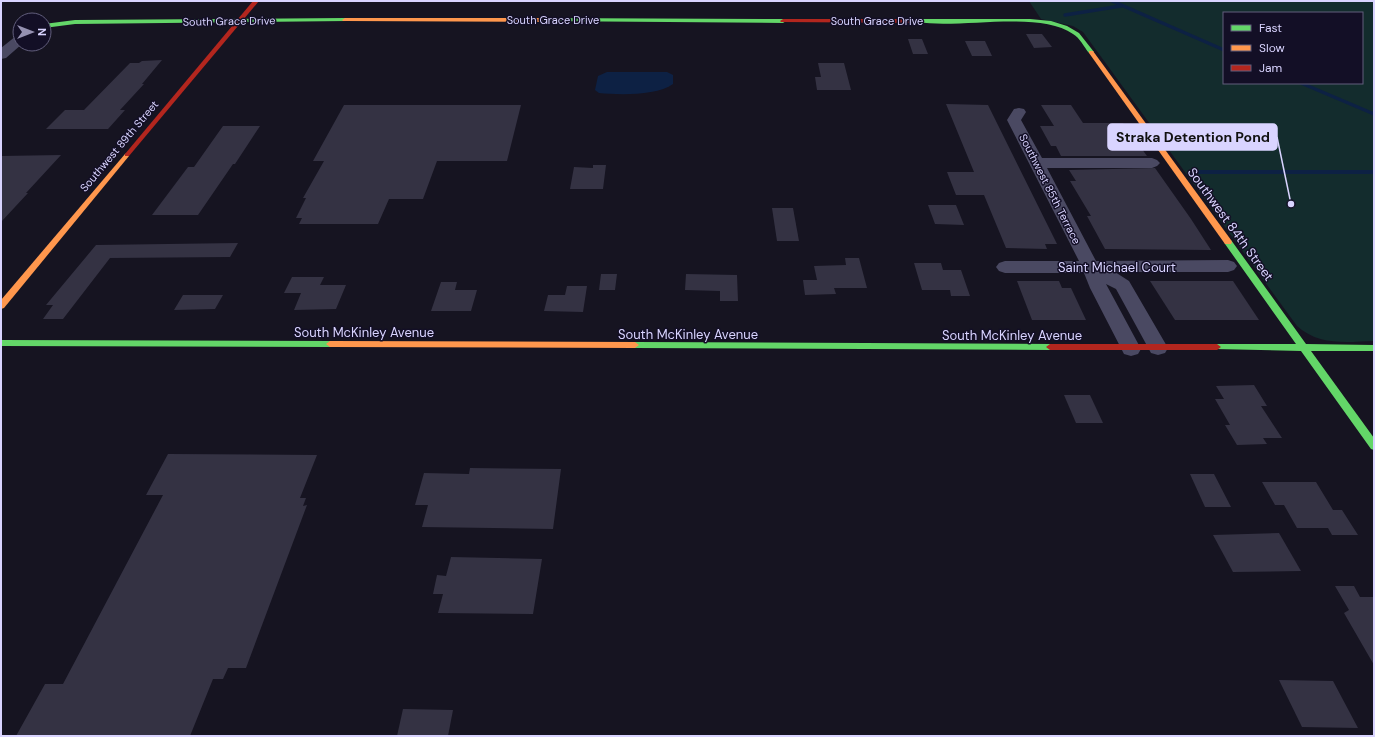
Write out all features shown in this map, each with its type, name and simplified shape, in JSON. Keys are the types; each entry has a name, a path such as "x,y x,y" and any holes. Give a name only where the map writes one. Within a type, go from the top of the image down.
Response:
{"street":[{"name":"Southwest 89th Street","path":"1,306 256,1"},
{"name":"South Grace Drive","path":"52,25 75,22 240,21 1030,21 1061,26"},
{"name":"Southwest 84th Street","path":"1061,26 1074,31 1082,39 1374,446"},
{"path":"1,55 12,46"},
{"name":"Southwest 85th Terrace","path":"1019,112 1014,120 1091,267 1099,288 1131,349"},
{"path":"1037,163 1152,163"},
{"name":"Saint Michael Court","path":"1005,267 1228,266"},
{"path":"1091,267 1123,286 1158,348"},
{"name":"South McKinley Avenue","path":"1,344 1131,349 1374,348"}],"green space":[{"path":"1029,1 1374,1 1374,341 1343,342 1324,340 1314,337 1297,326 1083,32 1073,26 1041,19"}],"water":[{"path":"607,72 667,72 673,75 673,84 666,88 648,93 599,93 595,90 598,76"}],"building":[{"path":"1026,34 1042,34 1052,47 1034,48"},
{"path":"908,39 922,39 928,54 913,54"},
{"path":"965,41 985,41 992,56 972,56"},
{"path":"162,60 142,84 144,84 120,110 125,110 108,129 46,129 65,110 84,110 130,63"},
{"path":"818,63 844,63 851,90 817,90 815,77 821,77"},
{"path":"946,104 988,105 1057,244 1045,244 1047,249 1006,248 984,195 956,195 947,172 974,172"},
{"path":"344,105 521,105 507,161 437,161 423,199 389,199 378,224 299,224 302,218 296,218 306,198 303,198 324,161 313,161"},
{"path":"1041,105 1071,105 1083,123 1123,123 1147,156 1061,156 1056,146 1051,146 1040,126 1054,126"},
{"path":"223,126 260,126 235,164 233,164 198,215 152,215 188,167 194,167"},
{"path":"61,155 26,193 28,193 1,222 1,156"},
{"path":"593,165 606,165 603,189 570,189 574,167 593,168"},
{"path":"1155,168 1211,250 1105,249 1087,216 1091,216 1070,181 1076,181 1069,170"},
{"path":"928,205 956,205 964,225 935,224"},
{"path":"772,208 793,208 799,241 777,241"},
{"path":"238,243 230,257 110,258 63,319 43,319 53,305 46,305 96,245"},
{"path":"845,258 859,258 867,288 834,288 836,294 805,295 803,280 817,280 814,266 846,265"},
{"path":"914,263 941,263 943,270 961,270 970,296 951,296 950,290 922,290"},
{"path":"601,274 617,274 615,290 599,290"},
{"path":"686,274 737,275 738,301 720,301 720,291 685,290"},
{"path":"292,277 324,277 320,285 346,285 336,309 294,310 301,293 284,293"},
{"path":"1017,281 1059,281 1062,288 1071,288 1086,320 1032,320"},
{"path":"1150,281 1233,281 1259,320 1175,320"},
{"path":"441,282 457,282 455,290 477,290 471,311 431,311"},
{"path":"567,286 587,286 583,312 544,311 548,295 565,295"},
{"path":"183,295 223,295 215,309 174,310"},
{"path":"1254,385 1267,406 1261,406 1282,438 1263,438 1267,444 1237,445 1225,425 1230,425 1215,399 1224,399 1216,386"},
{"path":"1064,395 1090,395 1103,423 1076,423"},
{"path":"168,454 317,455 300,498 306,498 303,506 307,505 246,668 228,668 223,679 213,679 190,736 16,736 45,684 63,684 163,495 146,495"},
{"path":"470,468 561,469 553,529 422,527 428,505 415,505 424,473 469,474"},
{"path":"1190,474 1214,474 1231,507 1205,507"},
{"path":"1262,482 1316,482 1333,510 1342,510 1358,535 1332,535 1328,528 1297,528 1284,505 1275,505"},
{"path":"1279,533 1301,571 1233,572 1213,535"},
{"path":"451,557 542,559 533,614 438,613 443,594 433,594 437,575 446,576"},
{"path":"1335,586 1354,586 1360,597 1374,597 1374,665 1344,613 1349,610"},
{"path":"1279,680 1333,681 1358,728 1302,727"},
{"path":"403,709 453,710 448,736 397,736"}],"waterway":[{"path":"1112,1 1223,50"},
{"path":"1065,15 1121,6"},
{"path":"1303,84 1374,114"},
{"path":"1191,172 1374,172"}],"traffic: fast":[{"path":"52,25 75,22 345,20"},
{"path":"540,20 783,21"},
{"path":"920,21 1030,21 1051,23 1065,27 1077,34 1091,52"},
{"path":"1228,242 1374,446"},
{"path":"1,343 330,344"},
{"path":"635,345 1050,347"},
{"path":"1217,347 1374,348"}],"traffic: slow":[{"path":"345,20 540,20"},
{"path":"1091,52 1228,242"},
{"path":"1,306 127,155"},
{"path":"330,344 635,345"}],"traffic: jam":[{"path":"127,155 256,1"},
{"path":"783,21 920,21"},
{"path":"1050,347 1217,347"}],"place":[{"name":"Straka Detention Pond","path":"1291,204"}]}
